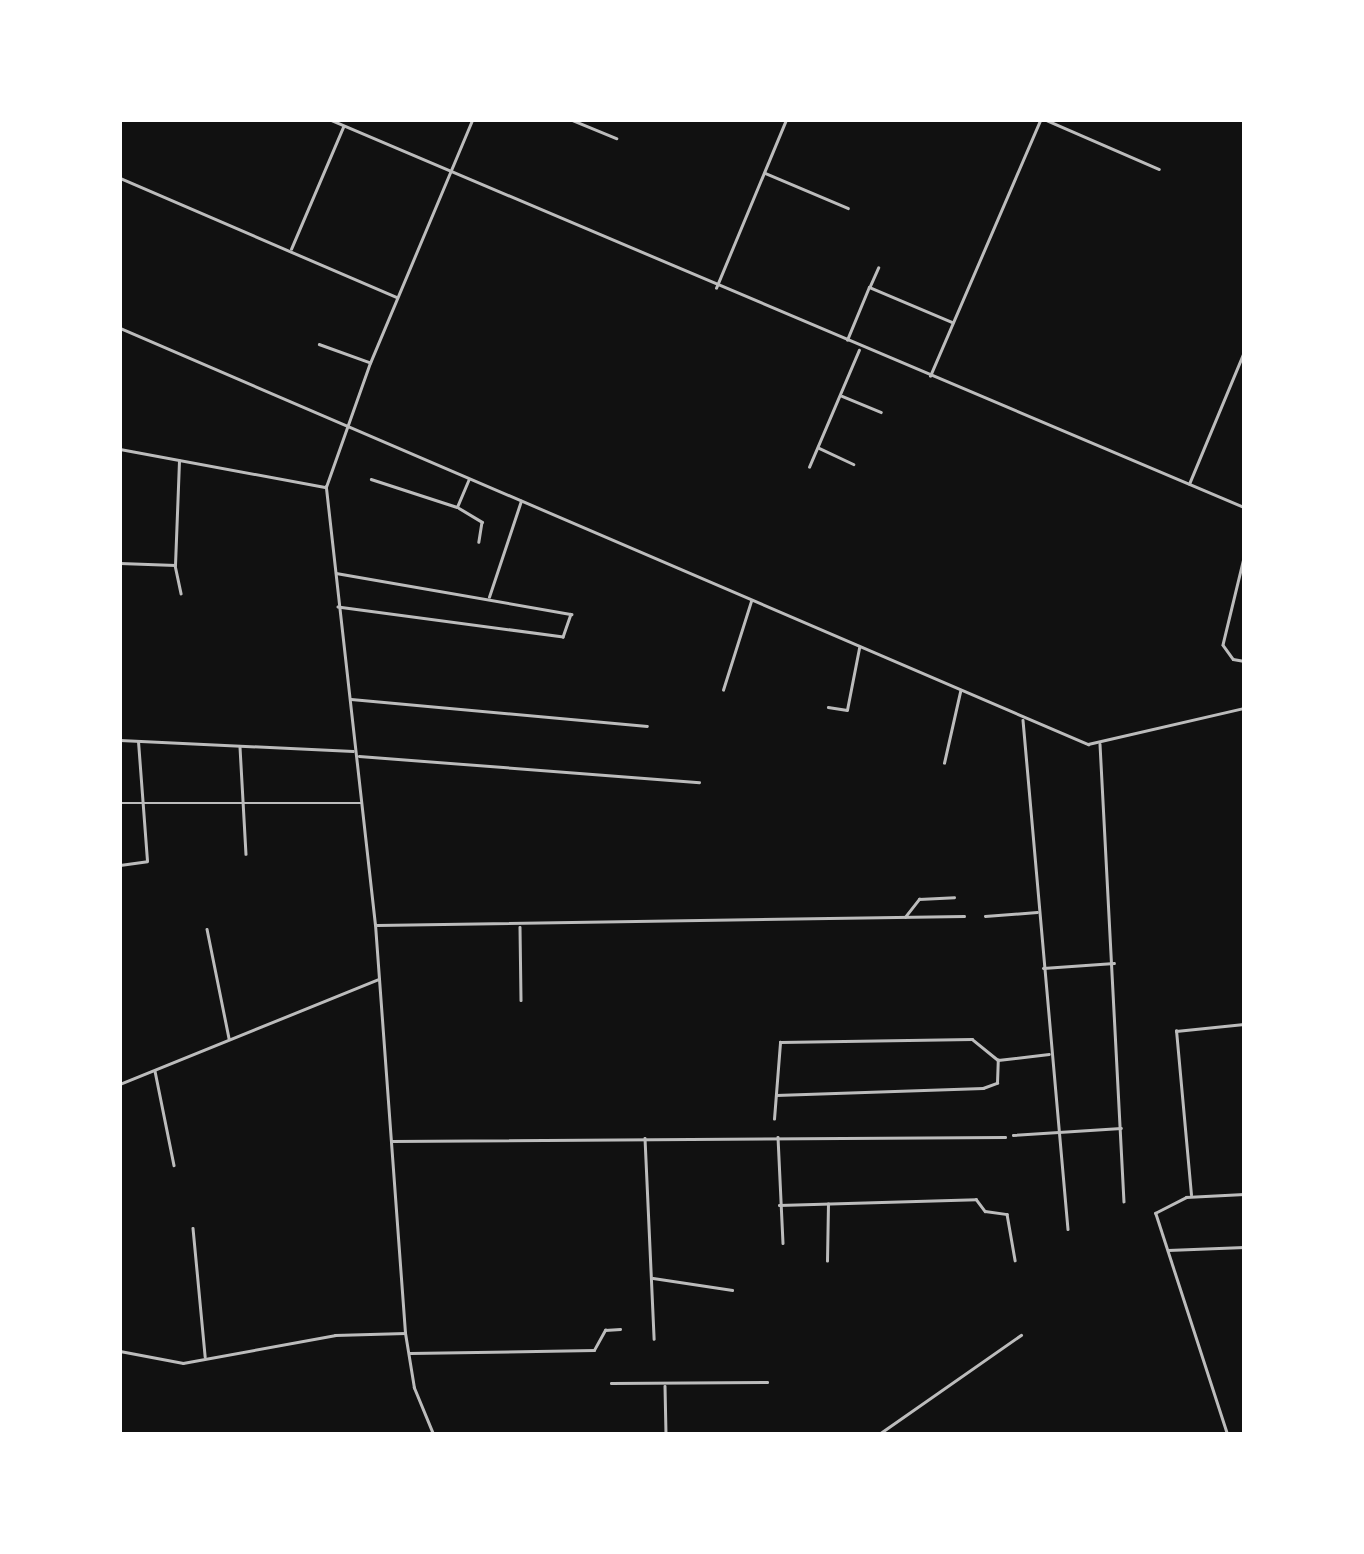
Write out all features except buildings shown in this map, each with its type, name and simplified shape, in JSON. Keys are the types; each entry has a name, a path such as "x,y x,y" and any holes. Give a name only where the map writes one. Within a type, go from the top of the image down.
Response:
{"street":[{"path":"331,120 448,175 1244,507"},
{"path":"433,1434 414,1388 405,1333 375,925 326,487 370,362 472,120"},
{"path":"572,120 616,138"},
{"path":"716,288 786,120"},
{"path":"929,378 1040,120"},
{"path":"1046,120 1159,169"},
{"path":"290,252 343,126"},
{"path":"764,172 848,208"},
{"path":"120,178 397,298"},
{"path":"846,343 878,268"},
{"path":"870,287 953,322"},
{"path":"120,328 1023,718 1100,743 1244,708"},
{"path":"319,344 370,362"},
{"path":"809,467 860,348"},
{"path":"1188,485 1244,352"},
{"path":"840,395 881,412"},
{"path":"817,448 854,464"},
{"path":"120,449 326,487"},
{"path":"179,459 175,565 181,593"},
{"path":"458,507 470,477"},
{"path":"372,479 458,507 482,522 479,542"},
{"path":"489,597 522,500"},
{"path":"1244,558 1223,645 1233,659 1244,661"},
{"path":"120,563 175,565"},
{"path":"333,572 568,609 566,634 337,607"},
{"path":"723,690 752,600"},
{"path":"828,707 847,710 859,646"},
{"path":"944,763 961,690"},
{"path":"349,698 461,704 648,726"},
{"path":"1023,718 1037,912 1068,1229"},
{"path":"120,740 357,754 699,782"},
{"path":"120,865 147,861 138,740"},
{"path":"1100,743 1124,1200"},
{"path":"240,746 246,854"},
{"path":"120,804 362,803"},
{"path":"904,918 919,898 954,896"},
{"path":"985,916 1037,912"},
{"path":"375,925 520,926 964,916"},
{"path":"520,926 521,1000"},
{"path":"207,929 229,1040"},
{"path":"1042,968 1114,963"},
{"path":"120,1084 378,979"},
{"path":"1191,1196 1176,1031 1244,1024"},
{"path":"774,1119 780,1042 972,1038 998,1060 1050,1054"},
{"path":"775,1096 983,1088 997,1083 998,1060"},
{"path":"155,1070 174,1164"},
{"path":"1013,1135 1122,1128"},
{"path":"390,1141 645,1136 1005,1137"},
{"path":"645,1136 654,1339"},
{"path":"778,1136 784,1243"},
{"path":"1227,1434 1156,1211 1191,1196 1244,1194"},
{"path":"779,1205 976,1199 985,1210 1006,1214 1015,1260"},
{"path":"827,1262 828,1202"},
{"path":"193,1228 205,1358"},
{"path":"1167,1250 1244,1247"},
{"path":"651,1278 732,1290"},
{"path":"409,1353 594,1350 606,1330 620,1329"},
{"path":"120,1350 172,1362 334,1335 405,1333"},
{"path":"879,1434 1022,1335"},
{"path":"612,1383 768,1382"},
{"path":"666,1384 666,1434"}]}
